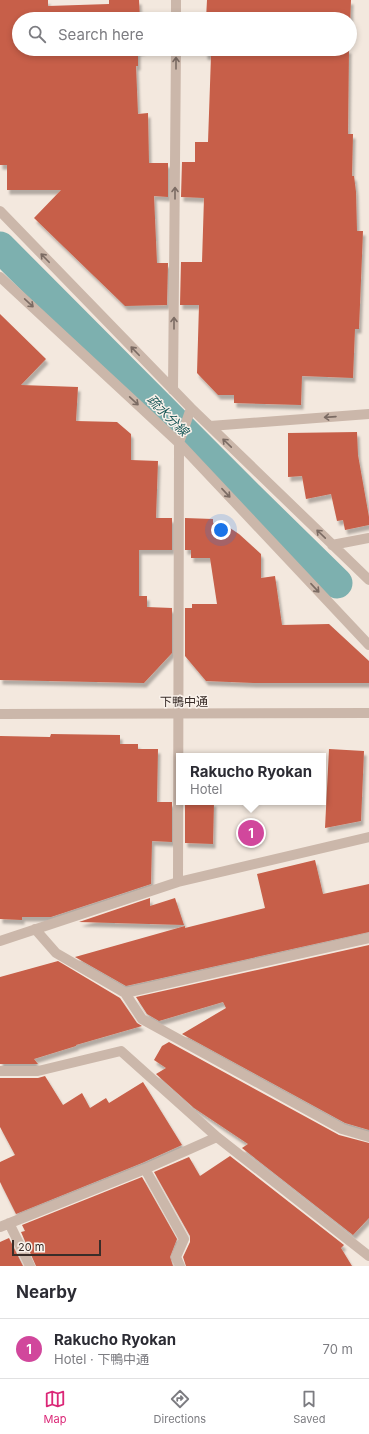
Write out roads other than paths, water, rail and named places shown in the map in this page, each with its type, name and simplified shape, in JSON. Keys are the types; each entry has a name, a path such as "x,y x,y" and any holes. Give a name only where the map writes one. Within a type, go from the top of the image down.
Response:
{"street":[{"path":"176,0 176,12"},
{"path":"173,390 176,56"},
{"path":"0,211 173,390 369,580"},
{"path":"0,277 179,443 369,644"},
{"path":"178,753 179,443 191,408"},
{"path":"210,426 369,414"},
{"path":"332,545 369,538"},
{"name":"下鴨中通","path":"0,714 369,713"},
{"path":"178,805 178,882"},
{"path":"0,941 178,882 369,838"},
{"path":"35,929 56,953 125,993 142,1019 342,1129 369,1137"},
{"path":"125,993 369,938"},
{"path":"0,1070 38,1071 121,1051 217,1137 369,1256"},
{"path":"30,1266 4,1225 146,1169 217,1137"},
{"path":"146,1169 184,1239 176,1257 180,1266"}],"waterway":[{"name":"疏水分線","path":"0,247 248,496 337,583"}],"place":[{"name":"Rakucho Ryokan","path":"251,833"}]}
